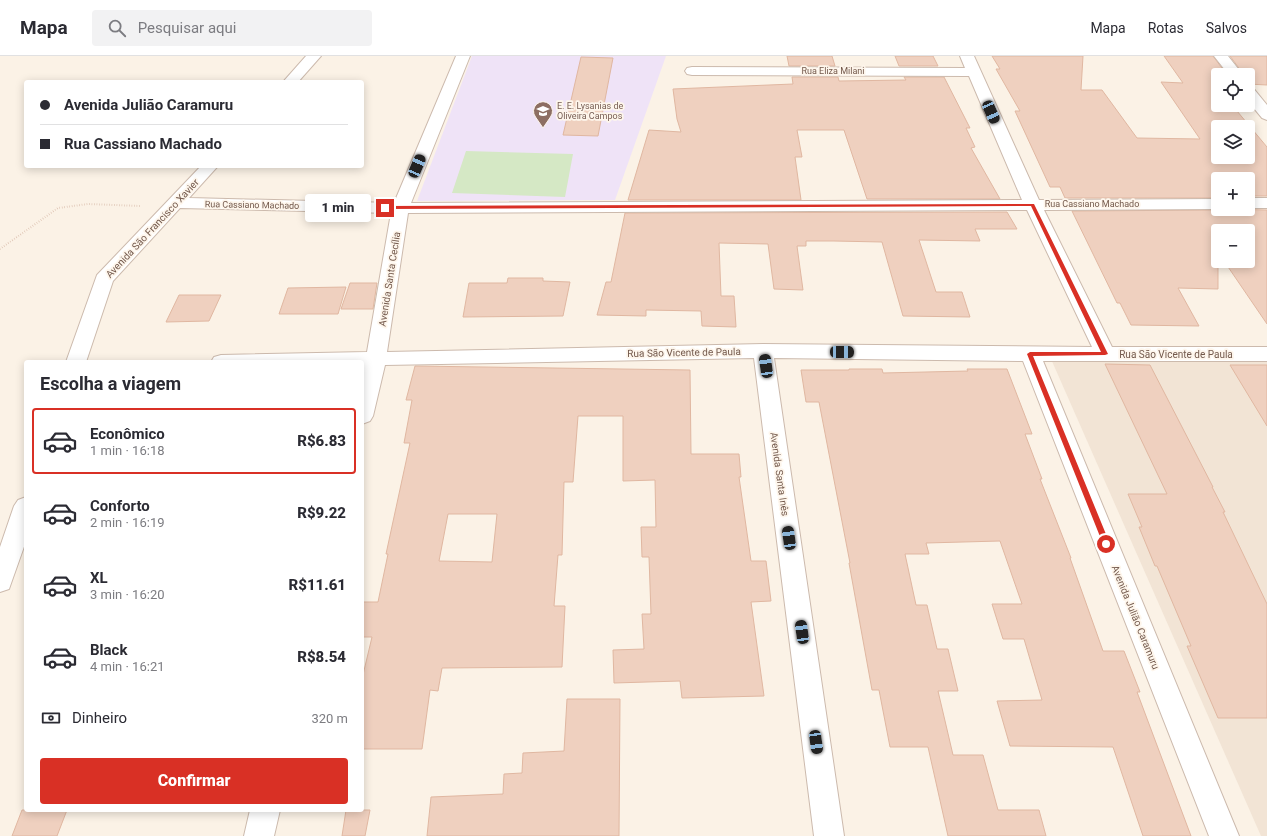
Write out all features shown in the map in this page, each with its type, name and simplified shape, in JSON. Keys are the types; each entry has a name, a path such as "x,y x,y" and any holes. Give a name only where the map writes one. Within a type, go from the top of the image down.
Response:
{"street":[{"path":"292,80 314,56"},
{"name":"Avenida Santa Cecília","path":"364,408 376,359 400,208 463,56"},
{"path":"966,56 1033,205 1105,354"},
{"path":"1221,56 1230,68"},
{"name":"Rua Eliza Milani","path":"692,71 974,72"},
{"path":"1255,100 1267,115"},
{"name":"Avenida São Francisco Xavier","path":"77,360 104,279 208,168"},
{"name":"Rua Cassiano Machado","path":"175,203 400,208 1211,204"},
{"path":"1255,203 1267,203"},
{"name":"Rua São Vicente de Paula","path":"324,360 763,350 1030,354 1267,354"},
{"name":"Avenida Santa Inês","path":"763,350 829,836"},
{"name":"Avenida Julião Caramuru","path":"1030,354 1224,836"},
{"path":"0,582 24,512"},
{"path":"259,836 265,812"}],"path":[{"path":"0,249 58,208 88,204 139,206 175,203"}],"shaded area":[{"name":"E. E. Lysanias de Oliveira Campos","path":"472,56 666,56 615,200 417,201"},
{"path":"1051,359 1267,359 1267,836 1261,836"}],"green space":[{"path":"466,151 573,154 565,197 452,193"}],"building":[{"path":"787,56 832,56 835,66 789,66"},
{"path":"895,56 933,56 938,66 899,66"},
{"path":"992,56 1083,56 1081,90 1102,90 1137,138 1200,139 1161,82 1183,83 1164,56 1213,56 1222,68 1211,68 1211,112 1238,112 1244,120 1211,120 1211,164 1255,164 1255,133 1267,147 1267,196 1255,196 1255,172 1211,172 1211,198 1065,198 1060,187 1050,187 1015,111 1020,111 996,69 1000,69"},
{"path":"1230,56 1267,56 1267,85 1255,84 1255,68 1239,68"},
{"path":"581,57 613,58 598,136 563,135"},
{"path":"792,77 838,77 839,81 906,80 904,77 944,77 970,128 966,128 975,147 971,148 1000,199 867,199 844,130 797,130 802,157 795,157 801,200 628,200 649,130 681,132 677,119 673,89 793,84"},
{"path":"1211,210 1211,216 1255,216 1255,210 1267,210 1267,324 1229,268 1255,268 1255,224 1211,224 1211,268 1218,268 1218,289 1178,288 1199,326 1131,325 1120,303 1117,303 1072,211"},
{"path":"1007,212 1017,229 975,229 980,241 919,240 936,292 962,292 970,317 903,316 882,242 834,241 806,241 806,246 797,246 803,290 774,289 768,244 719,243 721,296 734,296 736,327 702,326 701,311 646,310 646,316 597,315 606,282 611,282 625,213"},
{"path":"508,278 543,278 543,281 570,282 563,316 463,317 469,283 507,283"},
{"path":"350,283 377,283 373,309 341,309"},
{"path":"346,287 338,314 279,314 288,288"},
{"path":"179,295 221,295 209,321 166,322"},
{"path":"1105,364 1150,365 1225,512 1223,512 1267,604 1267,718 1218,718 1187,646 1191,646 1139,527 1142,527 1128,494 1167,494"},
{"path":"1230,365 1267,365 1267,426"},
{"path":"415,366 690,370 691,454 739,454 741,477 739,477 751,561 766,561 771,601 751,602 764,696 682,698 680,681 614,683 613,650 644,649 642,614 651,614 649,557 642,557 641,527 656,527 655,480 623,481 623,416 578,416 573,482 564,482 562,555 558,555 554,606 565,606 562,667 442,668 438,691 430,690 422,749 364,749 364,671 372,637 364,637 364,602 378,602 388,554 386,554 410,443 404,443 412,400 406,400","holes":["448,514 497,514 492,562 439,561"]},
{"path":"882,369 883,373 968,371 967,369 1007,369 1032,434 1025,434 1042,479 1040,479 1071,558 1103,651 1124,651 1140,692 1137,692 1191,836 1143,836 1113,747 1010,746 997,701 1042,700 1024,639 1003,639 992,604 1022,604 1000,541 926,543 929,554 905,554 916,605 927,605 937,649 948,649 958,691 938,691 953,755 983,755 998,810 1039,810 1046,836 948,836 928,747 890,747 879,690 872,690 850,563 819,402 806,402 801,370"},
{"path":"567,699 620,699 619,836 427,836 431,797 503,794 504,774 522,773 523,753 564,751"},
{"path":"22,810 24,810 24,812 66,812 57,836 12,836"},
{"path":"364,810 370,810 365,836 342,836 346,812 364,812"}],"place":[{"name":"E. E. Lysanias de Oliveira Campos","path":"543,128"}],"route":[{"path":"385,208 1033,205 1105,354 1030,354 1106,544"}]}
